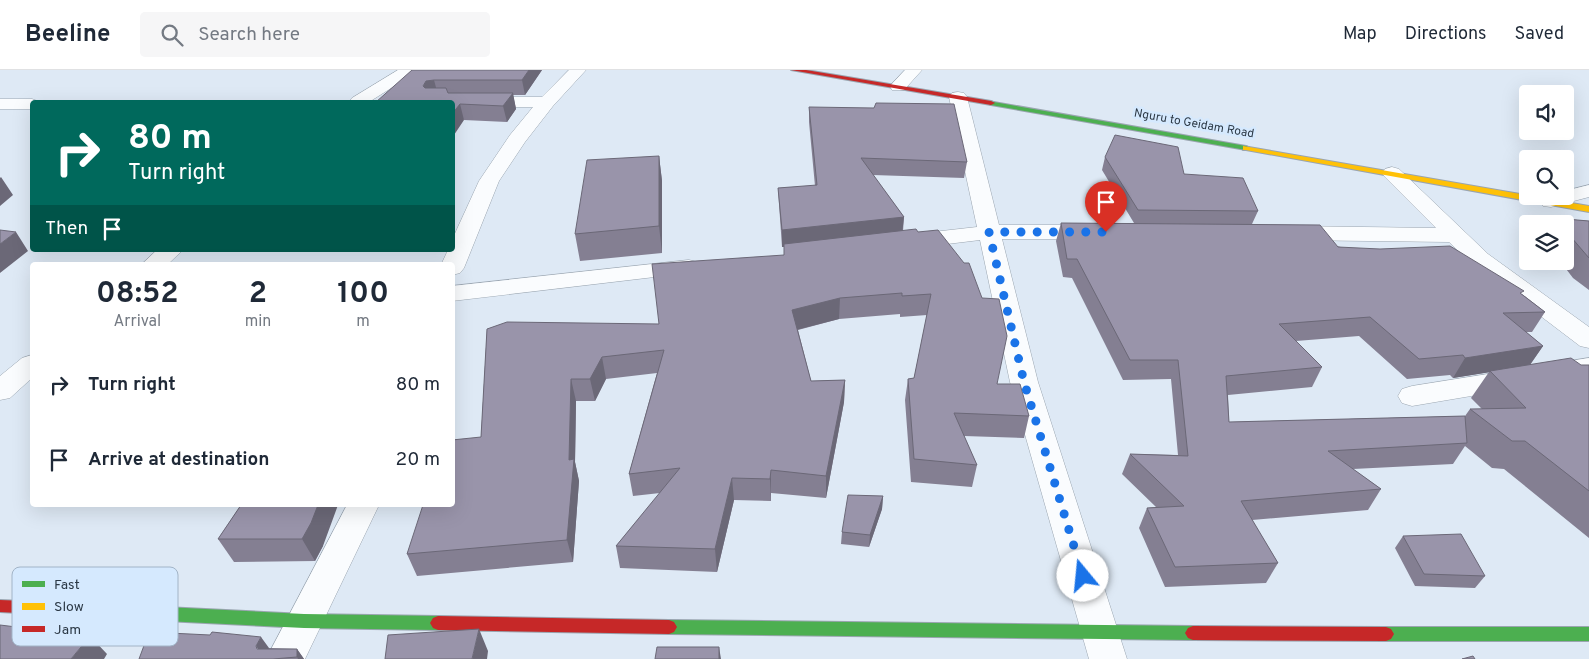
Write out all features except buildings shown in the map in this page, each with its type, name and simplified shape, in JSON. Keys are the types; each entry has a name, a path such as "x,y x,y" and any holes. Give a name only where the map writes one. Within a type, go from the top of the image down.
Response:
{"street":[{"path":"361,100 408,70"},
{"path":"454,262 488,181 517,139 578,70"},
{"name":"Nguru to Geidam Road","path":"794,70 898,86 1519,195"},
{"path":"898,86 914,70"},
{"path":"958,97 1024,382 1108,659"},
{"path":"455,102 548,102"},
{"path":"0,104 30,104"},
{"path":"1392,173 1480,259 1589,340"},
{"path":"1574,195 1589,191"},
{"name":"Nguru to Geidam Road","path":"1570,205 1589,209"},
{"path":"882,244 989,232 1116,232"},
{"path":"1267,233 1455,234"},
{"path":"157,262 169,252"},
{"path":"455,294 706,265"},
{"path":"0,391 30,366"},
{"path":"1412,396 1589,367"},
{"path":"285,659 363,507"},
{"path":"178,614 304,620 1100,633 1589,634"}],"traffic: fast":[{"path":"991,103 1246,148"},
{"path":"178,615 304,621 438,623"},
{"path":"669,627 1193,633"},
{"path":"1386,634 1589,634"}],"traffic: slow":[{"path":"1246,148 1589,209"}],"traffic: jam":[{"path":"794,70 991,103"},
{"path":"0,606 12,607"},
{"path":"438,623 669,627"},
{"path":"1193,633 1386,634"}],"route":[{"path":"1083,576 1024,382 989,232 1106,232"}]}
